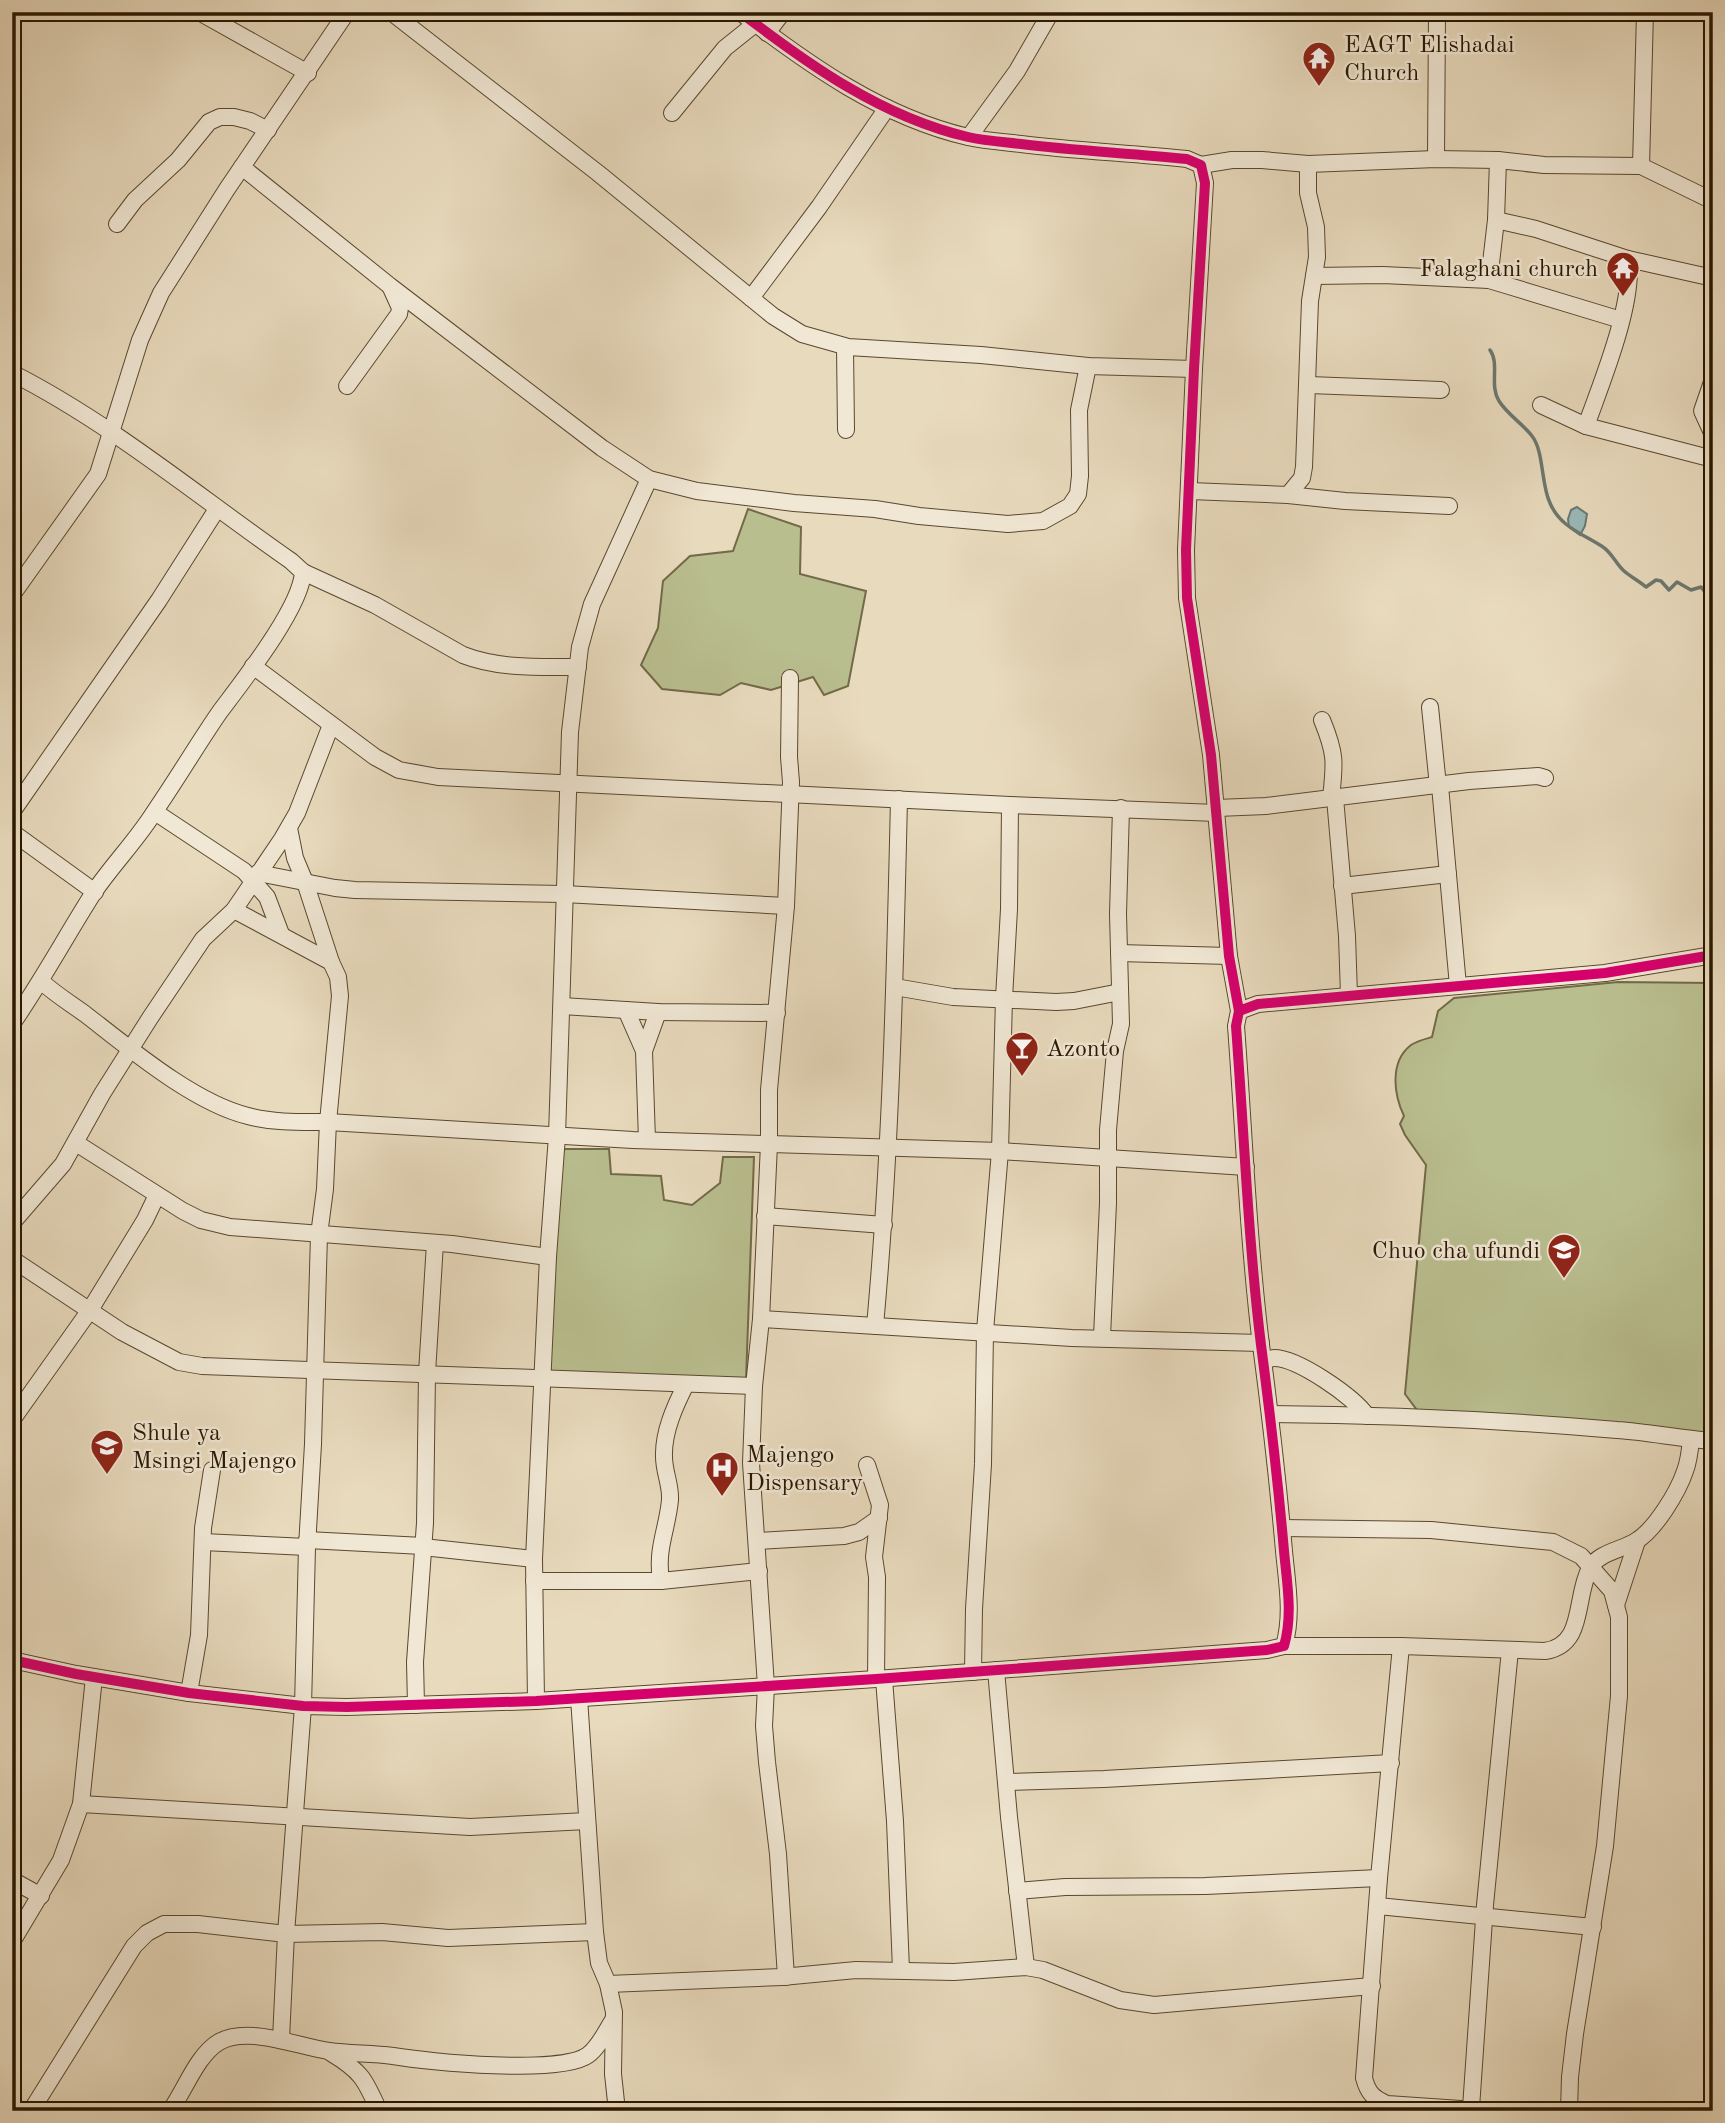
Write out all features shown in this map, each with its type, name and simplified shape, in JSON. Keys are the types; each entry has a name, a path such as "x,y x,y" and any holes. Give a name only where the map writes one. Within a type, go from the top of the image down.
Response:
{"street":[{"path":"199,12 307,72"},
{"path":"12,595 97,474 140,340 161,293 242,166 347,12"},
{"path":"391,12 598,173 773,316 802,334 845,347 981,355 1088,366 1194,369"},
{"path":"413,12 414,31"},
{"path":"740,12 839,82 887,108 970,137 1074,150 1187,159 1201,165 1232,160 1308,164 1436,159 1498,160 1544,165 1641,166 1713,201"},
{"path":"672,113 725,48 783,12"},
{"path":"970,137 1017,71 1051,12"},
{"path":"1436,159 1437,12"},
{"path":"1641,166 1646,12"},
{"path":"751,298 819,207 887,108"},
{"path":"117,224 135,200 178,160 209,122 220,117 234,117 268,130"},
{"path":"1489,280 1496,220 1498,160"},
{"path":"1288,495 1302,478 1309,385 1310,310 1317,257 1316,227 1308,193 1308,164"},
{"path":"1201,165 1205,183 1186,550 1187,598 1217,811 1230,956 1239,1011 1236,1026 1246,1167 1289,1612 1289,1629 1284,1646"},
{"path":"242,166 390,286 602,448 649,479 696,491 1008,524 1043,521 1070,506 1078,494 1079,410 1088,366"},
{"path":"1496,220 1536,229 1628,259 1713,278"},
{"path":"1586,426 1621,320 1629,288 1628,259"},
{"path":"1314,276 1383,275 1489,280 1621,320"},
{"path":"347,386 399,314 400,309 390,286"},
{"path":"845,347 845,430"},
{"path":"12,373 77,408 303,572 375,605 475,660 514,665 578,667"},
{"path":"1713,379 1702,407 1713,435"},
{"path":"1309,385 1441,390"},
{"path":"1541,405 1586,426 1713,459"},
{"path":"536,1701 534,1559 548,1258 558,1136 570,732 582,638 592,604 649,479"},
{"path":"1190,491 1449,506"},
{"path":"12,812 159,600 217,509"},
{"path":"12,1024 41,982 95,892 155,813 191,754 295,602 301,588 303,572"},
{"path":"253,666 375,757 399,770 439,777 1010,805 1217,811 1469,781 1538,776 1545,778"},
{"path":"786,1977 778,1854 766,1762 766,1686 751,1463 754,1386 761,1319 769,1090 786,906 791,795 790,678"},
{"path":"1430,707 1458,986"},
{"path":"1322,720 1334,754 1333,798 1349,995"},
{"path":"12,1223 63,1164 102,1094 204,939 234,910 289,828 331,725"},
{"path":"875,1326 888,1148 900,799"},
{"path":"973,1672 975,1583 984,1464 985,1331 1000,1151 1010,805"},
{"path":"1102,1337 1108,1130 1115,1051 1121,1024 1121,808"},
{"path":"155,813 256,877 378,891 564,894 786,906"},
{"path":"281,2039 303,1706 319,1235 340,996 338,977 295,858 289,828"},
{"path":"12,832 95,892"},
{"path":"1342,886 1448,874"},
{"path":"256,877 281,934"},
{"path":"234,910 331,962"},
{"path":"1119,953 1230,956"},
{"path":"1239,1011 1258,1004 1605,973 1713,955"},
{"path":"41,982 131,1051 223,1108 248,1116 281,1121 558,1136 1000,1151 1246,1167"},
{"path":"895,988 953,997 1056,1002 1120,992"},
{"path":"562,1006 658,1012 777,1013"},
{"path":"626,1010 643,1051 647,1140"},
{"path":"643,1051 658,1012"},
{"path":"76,1143 201,1220 230,1227 435,1243 548,1258"},
{"path":"12,1420 90,1310 145,1220 157,1195"},
{"path":"765,1216 884,1224"},
{"path":"416,1705 415,1662 423,1546 427,1373 435,1243"},
{"path":"12,1259 121,1332 179,1362 202,1366 754,1386"},
{"path":"761,1319 1072,1338 1261,1343"},
{"path":"1264,1360 1275,1358 1301,1367 1330,1383 1367,1416"},
{"path":"661,1581 658,1560 670,1492 664,1445 673,1411 686,1384"},
{"path":"1270,1414 1558,1425 1713,1441"},
{"path":"12,1660 189,1693 303,1706 536,1701 880,1679 1267,1650 1284,1646 1557,1649 1570,1639 1591,1566 1611,1552 1637,1541 1652,1526 1676,1491 1686,1469 1692,1439"},
{"path":"867,1465 880,1506 874,1557 880,1679 895,1821 901,1970"},
{"path":"189,1693 199,1635 203,1542 212,1471"},
{"path":"757,1541 844,1535 859,1532 879,1518"},
{"path":"1282,1528 1431,1530 1553,1542 1570,1549 1591,1566 1612,1591 1621,1647 1620,1687 1605,1846 1575,2034 1569,2111"},
{"path":"1616,1606 1637,1541"},
{"path":"203,1542 423,1546 534,1559"},
{"path":"534,1581 661,1581 759,1572"},
{"path":"1401,1646 1379,1878 1364,2078 1367,2091 1375,2099 1387,2104 1490,2111"},
{"path":"1471,2108 1485,1916 1510,1650"},
{"path":"996,1670 1026,1967"},
{"path":"12,1942 61,1860 81,1804 94,1677"},
{"path":"579,1698 595,1932 599,1963 608,1984 614,2012 613,2074 617,2111"},
{"path":"1007,1782 1391,1763"},
{"path":"81,1804 470,1827 587,1821"},
{"path":"1017,1891 1379,1878"},
{"path":"12,1880 41,1896"},
{"path":"1378,1906 1593,1927"},
{"path":"31,2111 122,1964 147,1933 164,1924 198,1924 286,1934 382,1932 448,1938 595,1932"},
{"path":"608,1984 786,1977 856,1970 954,1972 1026,1967 1043,1970 1120,2000 1154,2005 1372,1986"},
{"path":"170,2111 210,2049 226,2039 281,2039 328,2051 411,2060 484,2065 558,2064 588,2056 613,2020"},
{"path":"328,2051 354,2067 368,2085 379,2111"}],"green space":[{"path":"748,509 801,527 800,574 866,591 848,686 824,695 813,677 771,690 741,683 720,695 662,689 641,665 658,628 663,581 690,556 733,551"},
{"name":"Chuo cha ufundi","path":"1618,982 1713,983 1713,1436 1417,1410 1405,1394 1426,1165 1400,1124 1404,1116 1396,1089 1399,1060 1411,1045 1432,1037 1438,1011 1454,998"},
{"path":"555,1149 609,1149 611,1174 661,1176 664,1200 692,1205 720,1183 723,1157 754,1157 746,1380 544,1371"}],"water":[{"path":"1577,507 1587,514 1580,535 1569,527 1568,519 1571,510"}],"waterway":[{"path":"1490,350 1494,362 1496,395 1502,406 1536,442 1547,496 1560,518 1606,549 1624,571 1646,587 1656,580 1661,581 1669,590 1677,582 1691,590 1701,587 1713,601"}],"cycle path":[{"path":"740,12 848,87 876,103 936,128 988,140 1187,159 1201,165 1205,183 1186,550 1187,598 1211,755 1229,956 1239,1011"},
{"path":"12,1660 189,1693 303,1706 347,1707 536,1701 876,1679 1267,1650 1284,1646 1289,1611 1288,1587 1253,1265 1236,1026 1239,1011 1258,1004 1605,973 1713,955"}],"place":[{"name":"EAGT Elishadai Church","path":"1319,88"},
{"name":"Falaghani church","path":"1623,298"},
{"name":"Azonto","path":"1022,1078"},
{"name":"Chuo cha ufundi","path":"1564,1280"},
{"name":"Shule ya Msingi Majengo","path":"107,1476"},
{"name":"Majengo Dispensary","path":"722,1498"}]}
